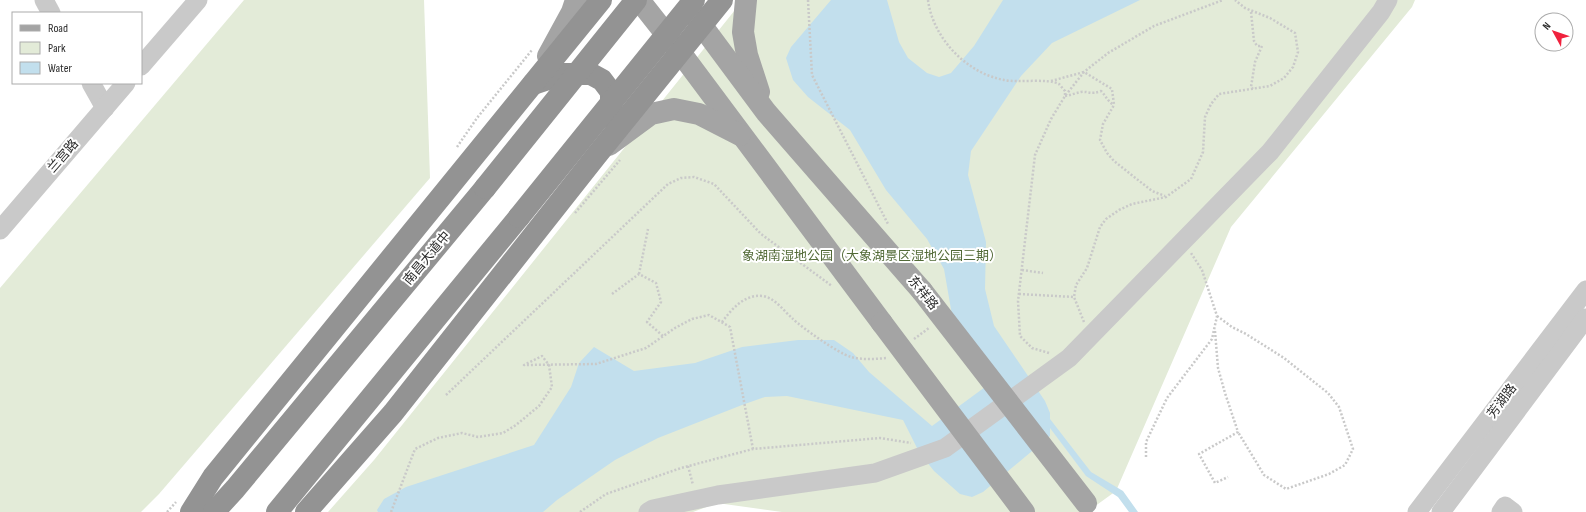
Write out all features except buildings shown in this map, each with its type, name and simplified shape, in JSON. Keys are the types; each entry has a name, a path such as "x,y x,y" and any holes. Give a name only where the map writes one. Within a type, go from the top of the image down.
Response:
{"highway":[{"path":"191,512 214,477 602,0"},
{"name":"南昌大道中","path":"214,512 245,477 485,188 638,0"},
{"path":"277,512 519,217 694,0"},
{"path":"306,512 393,413 596,156 722,0"},
{"path":"533,84 563,74 591,74 602,80 611,92 611,111 596,156"}],"main road":[{"path":"533,84 572,12 576,0"},
{"path":"638,0 680,52 1024,512"},
{"name":"东祥路","path":"682,0 766,112 922,291 1089,508"},
{"path":"746,0 743,32 747,55 766,112"},
{"path":"596,156 651,114 674,109 699,114 744,137"}],"street":[{"path":"44,0 50,12"},
{"path":"142,65 198,0"},
{"path":"648,512 653,509 718,495 875,473 943,449 1069,358 1270,152 1381,12 1388,0"},
{"path":"91,84 105,108"},
{"name":"兰宫路","path":"0,230 125,84"},
{"name":"芳湖路","path":"1417,512 1586,290"},
{"name":"芳湖路","path":"1441,512 1586,318"},
{"path":"1501,512 1505,506 1512,512"}],"path":[{"path":"808,0 812,75 890,228"},
{"path":"928,0 930,12 940,34 951,48 971,67 988,75 1004,80 1051,81 1084,72 1112,89 1114,106 1103,124 1100,140 1107,153 1114,161 1140,183 1152,191 1166,197"},
{"path":"1069,358 1032,348 1020,336 1018,321 1019,294 1035,155 1051,119 1065,96 1084,72 1108,53 1154,26 1223,0"},
{"path":"1090,336 1074,297 1076,286 1087,268 1100,227 1106,219 1119,210 1132,204 1166,197 1191,179 1203,152 1205,117 1210,104 1219,94 1253,90 1270,86 1284,78 1293,67 1298,52 1295,33 1270,18 1245,8 1235,0"},
{"path":"1251,11 1254,40 1257,46 1262,46 1255,62 1251,87 1253,90"},
{"path":"1051,81 1059,85 1065,91 1065,96"},
{"path":"1065,96 1082,92 1094,94 1101,91 1106,95 1109,103 1114,106"},
{"path":"446,395 668,184 681,178 694,177 714,184 761,234 838,290"},
{"path":"612,294 639,274 648,229"},
{"path":"1146,457 1146,442 1167,398 1209,344 1212,339 1217,316 1202,270 1183,241"},
{"path":"1022,270 1043,273"},
{"path":"639,274 656,282 661,302 647,322 663,336"},
{"path":"1019,294 1074,297"},
{"path":"722,322 733,306 750,298 764,296 776,303 793,319 836,350 850,357 869,359 889,358"},
{"path":"390,512 414,449 438,438 462,433 478,437 503,433 516,425 539,406 552,387 549,365 542,356 524,365 549,365 596,364 646,348 663,336 692,320 709,315 730,327 753,449"},
{"path":"1215,327 1218,368 1225,393 1238,432 1264,475 1286,489 1329,474 1345,465 1353,449 1339,407 1328,393 1284,358 1217,316"},
{"path":"912,341 929,328"},
{"path":"1228,478 1215,483 1200,454 1238,432"},
{"path":"580,512 606,494 688,466 753,449 880,438 916,444"},
{"path":"688,466 697,499"}],"green space":[{"path":"244,0 424,0 430,178 159,494 141,512 0,512 0,288"},
{"name":"象湖南湿地公园（大象湖景区湿地公园三期）","path":"743,0 1415,0 1412,7 1231,227 1116,491 1087,512 782,512 717,503 693,512 328,512 374,460"}],"water":[{"path":"831,0 887,0 899,42 908,58 927,73 939,77 951,73 974,46 1003,0 1140,0 1052,43 1021,76 971,151 968,175 986,242 985,289 994,326 1045,401 1050,413 1050,419 1091,472 1123,491 1138,512 1129,512 1118,497 1086,476 1050,428 1050,436 983,492 972,497 960,494 934,471 919,452 903,420 787,396 765,397 658,438 615,460 557,500 543,512 378,512 377,510 384,499 406,487 534,445 571,387 579,363 594,347 634,371 695,363 742,347 798,340 834,340 853,353 869,372 932,426 996,379 952,315 944,269 927,239 886,190 850,130 808,97 793,80 786,58 791,47"}]}
